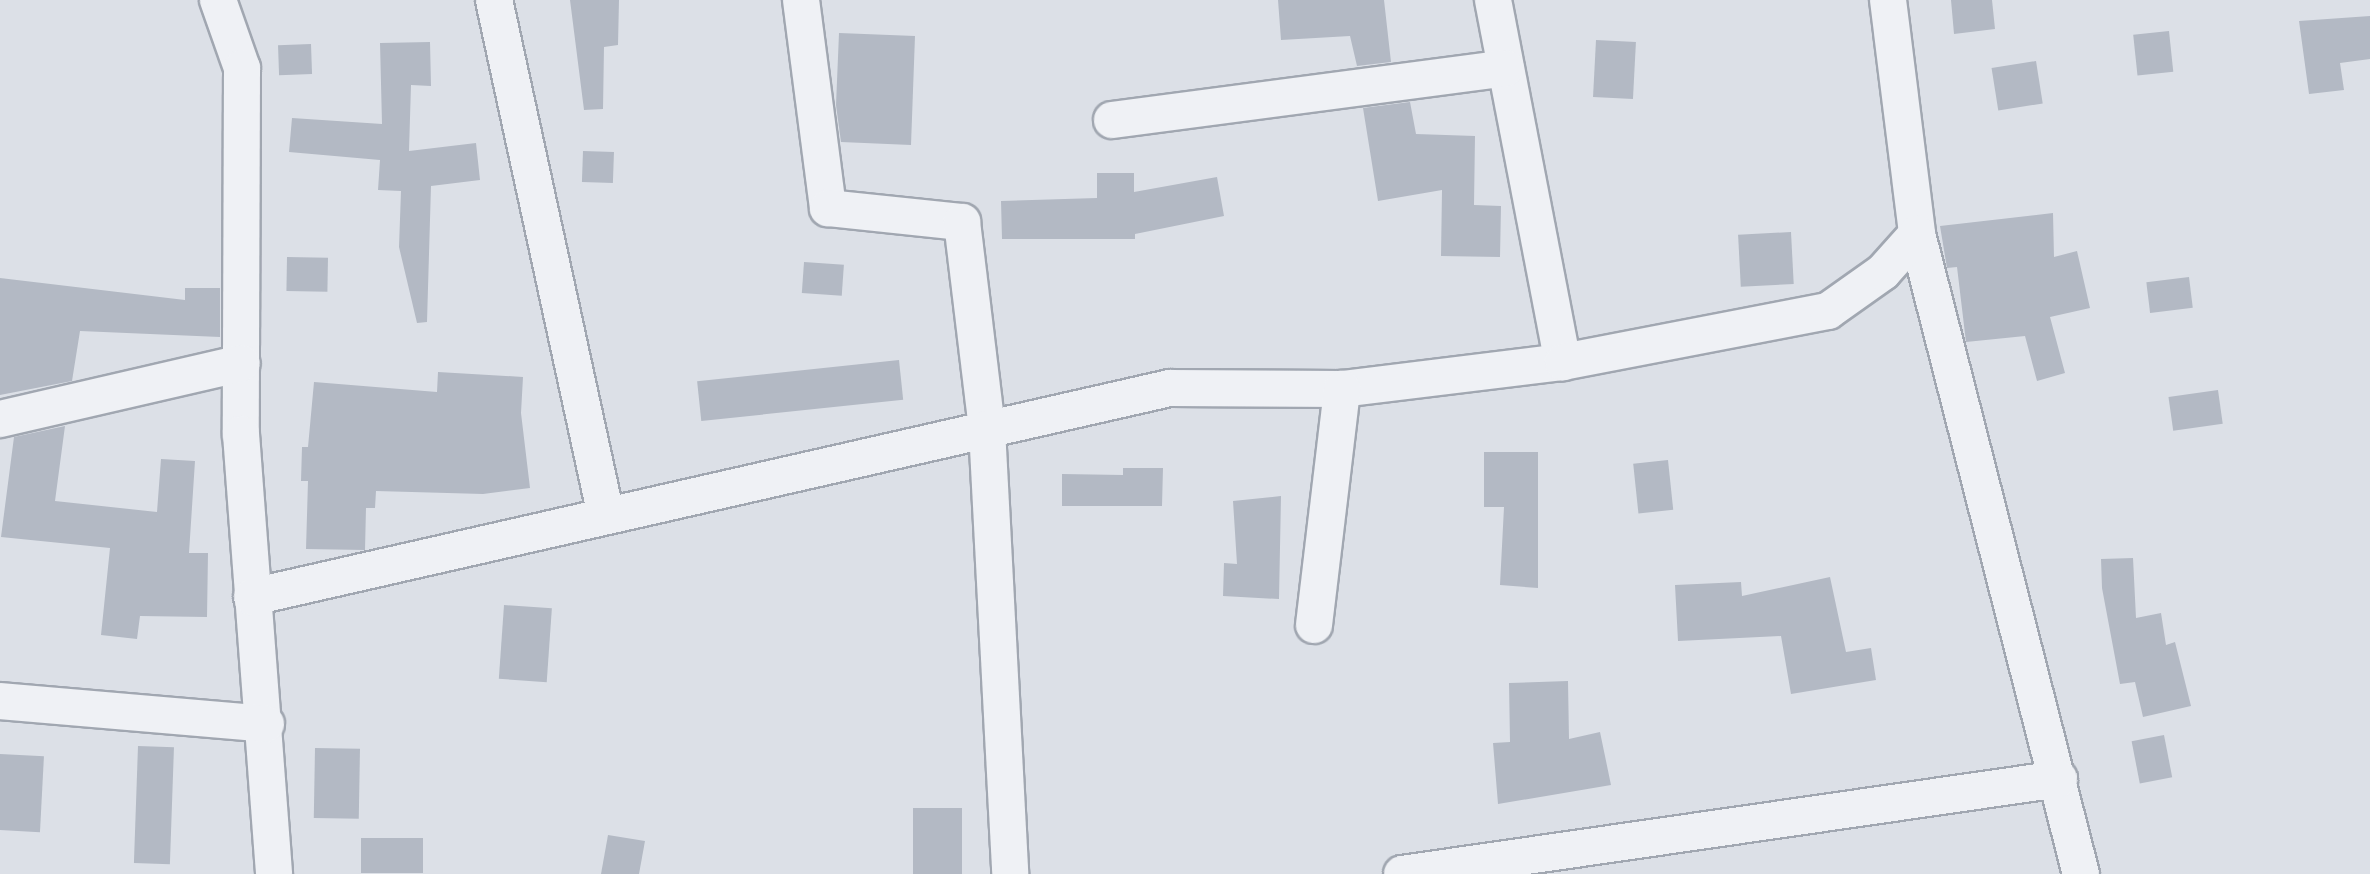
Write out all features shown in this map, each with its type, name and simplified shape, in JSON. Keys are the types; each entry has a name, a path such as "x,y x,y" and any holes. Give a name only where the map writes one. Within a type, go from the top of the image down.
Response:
{"street":[{"path":"218,0 242,68 241,434 252,597 266,724 274,874"},
{"path":"494,0 606,516"},
{"path":"801,0 828,208 962,222 987,429 1010,874"},
{"path":"1493,0 1563,362"},
{"path":"1888,0 1917,234 2081,874"},
{"path":"1112,120 1506,68"},
{"path":"252,597 1170,388 1342,389 1563,362 1828,311 1883,272 1917,234"},
{"path":"0,419 242,363"},
{"path":"1314,625 1342,389"},
{"path":"0,701 266,724"},
{"path":"1402,874 1615,859 2059,779"}],"building":[{"path":"570,0 619,0 618,45 604,47 603,109 584,110"},
{"path":"1278,0 1384,0 1391,62 1357,66 1350,36 1281,40"},
{"path":"1951,0 1992,0 1995,29 1954,34"},
{"path":"2370,16 2370,59 2340,63 2344,90 2309,94 2299,21"},
{"path":"2169,31 2173,72 2137,76 2133,35"},
{"path":"839,33 915,36 911,145 841,142 836,105"},
{"path":"1596,40 1636,42 1633,99 1593,97"},
{"path":"430,42 431,86 411,85 409,151 476,143 480,180 431,186 427,322 417,323 399,247 401,191 378,190 380,160 289,152 292,118 382,124 380,43"},
{"path":"311,44 312,74 279,75 278,45"},
{"path":"2036,61 2043,103 1998,111 1992,68"},
{"path":"1410,102 1416,134 1475,136 1474,205 1501,206 1500,257 1441,256 1442,190 1378,201 1363,108"},
{"path":"583,151 614,152 613,183 582,182"},
{"path":"1097,173 1134,173 1134,192 1217,177 1224,216 1135,234 1135,239 1002,239 1001,201 1097,198"},
{"path":"2053,213 2054,257 2077,251 2090,308 2050,317 2065,373 2037,381 2025,336 1966,342 1957,267 1947,268 1940,226"},
{"path":"1791,232 1794,284 1741,287 1738,235"},
{"path":"287,257 328,258 327,292 286,291"},
{"path":"804,262 844,265 842,296 802,293"},
{"path":"2189,277 2193,308 2150,313 2146,282"},
{"path":"0,278 185,300 185,288 220,288 220,337 80,331 72,381 0,395"},
{"path":"899,360 903,400 701,421 697,381"},
{"path":"438,372 523,377 521,413 530,488 483,494 376,491 375,508 366,508 365,550 306,549 308,481 301,481 302,447 308,447 314,382 437,392"},
{"path":"2218,390 2223,424 2173,431 2168,397"},
{"path":"65,426 55,501 157,512 161,459 195,461 189,553 208,553 207,617 140,616 137,639 101,635 110,548 1,537 14,437"},
{"path":"1484,452 1538,452 1538,588 1500,585 1504,507 1484,507"},
{"path":"1668,460 1673,510 1638,513 1633,464"},
{"path":"1123,468 1163,468 1162,506 1062,506 1062,474 1123,475"},
{"path":"1281,496 1279,599 1223,596 1224,563 1237,564 1233,501"},
{"path":"2133,558 2136,618 2161,613 2166,645 2175,642 2191,706 2143,717 2135,682 2120,684 2102,588 2101,559"},
{"path":"1830,577 1846,652 1871,648 1876,680 1791,694 1781,636 1678,641 1675,585 1741,582 1742,596"},
{"path":"504,605 552,608 547,682 499,679"},
{"path":"1568,681 1569,739 1600,732 1611,785 1498,804 1493,743 1510,742 1509,683"},
{"path":"2164,735 2172,777 2140,784 2132,741"},
{"path":"138,746 174,747 170,864 134,863"},
{"path":"315,748 360,749 359,819 314,818"},
{"path":"0,754 44,756 40,832 0,830"},
{"path":"913,808 962,808 962,874 913,874"},
{"path":"608,835 645,841 639,874 601,874"},
{"path":"361,838 423,838 423,873 361,873"}]}
